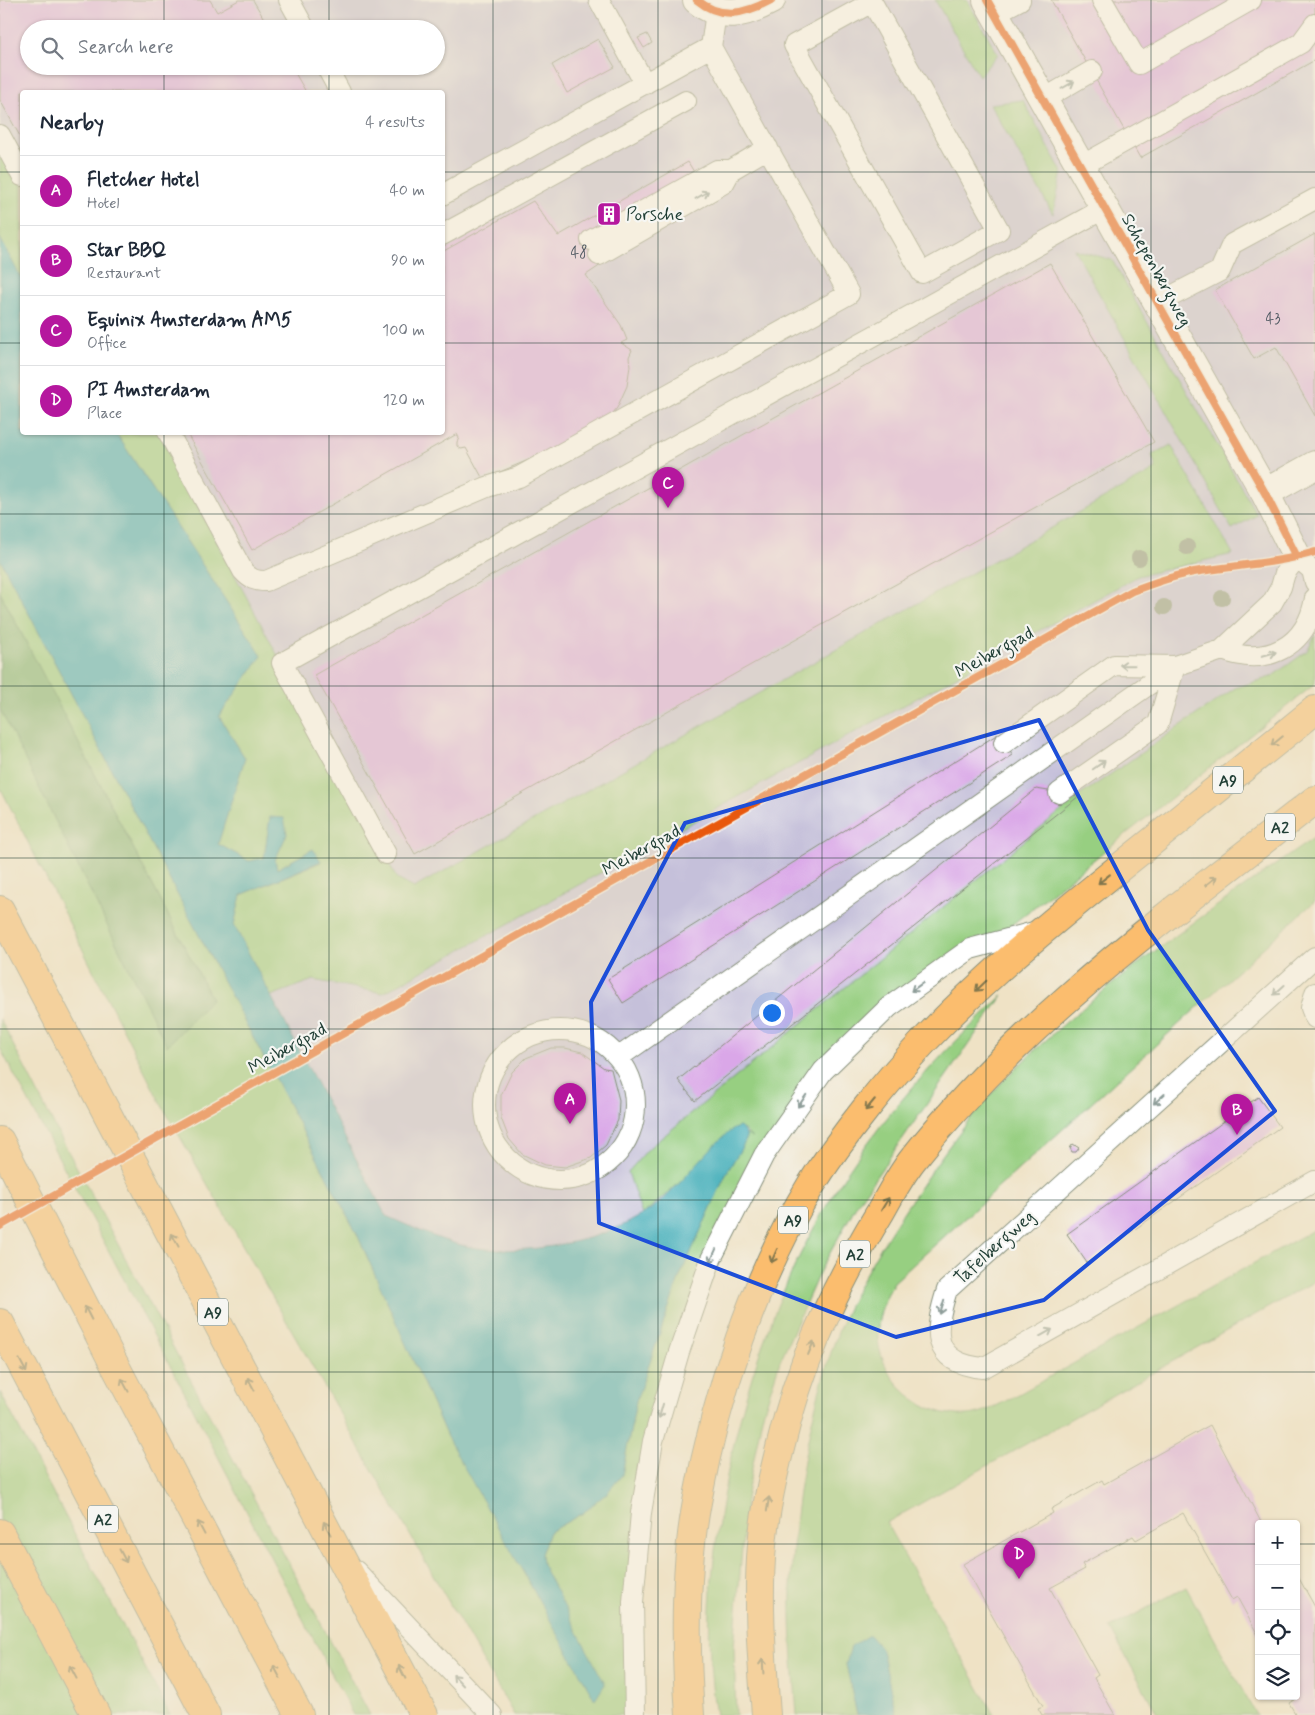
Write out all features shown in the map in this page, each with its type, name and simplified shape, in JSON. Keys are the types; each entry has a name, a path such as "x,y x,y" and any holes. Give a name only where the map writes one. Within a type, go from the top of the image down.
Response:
{"highway":[{"name":"A9","path":"690,1715 687,1666 688,1583 696,1503 738,1342 775,1253 811,1185 859,1118 926,1038 1038,931 1315,710"},
{"name":"A2","path":"766,1715 760,1590 762,1543 774,1471 801,1370 839,1283 873,1223 911,1160 963,1100 1021,1041 1075,990 1315,800"},
{"name":"A9","path":"0,910 342,1556 424,1715"},
{"path":"0,1140 110,1356 299,1715"},
{"name":"A2","path":"0,1323 206,1715"},
{"path":"0,1533 96,1715"}],"street":[{"path":"706,6 732,14 747,12 771,0"},
{"name":"Schepenbergweg","path":"991,7 1265,493 1297,557"},
{"path":"1265,493 1315,465"}],"lane":[{"path":"289,0 300,20"},
{"path":"599,0 645,84"},
{"path":"991,7 1020,0"},
{"path":"1102,0 1138,64 1251,0"},
{"path":"872,2 999,230 922,273 794,45 872,2"},
{"path":"170,435 243,571 248,578 266,581 487,487 519,477 849,294 711,47 706,6"},
{"path":"1081,166 1301,43 1315,24"},
{"path":"445,193 711,47"},
{"path":"1044,99 1092,71"},
{"path":"331,75 339,90"},
{"path":"445,233 686,101"},
{"path":"0,135 20,172"},
{"path":"595,247 717,170 731,170 768,148"},
{"path":"1158,303 1220,271 1232,244 1315,199"},
{"path":"386,854 282,663 1105,208"},
{"path":"618,1057 1176,666 1222,650 1272,603 1284,573 1297,557 1312,570 1315,582"},
{"path":"1222,650 1234,655 1262,656 1276,653 1286,647 1305,628 1312,614 1315,598"},
{"path":"1004,743 1114,665 1176,666"},
{"path":"1059,793 1158,724 1176,666"},
{"path":"635,1715 633,1602 641,1513 653,1441 679,1352 711,1259 764,1155 822,1071 889,1008 970,949 1038,931"},
{"name":"Tafelbergweg","path":"1315,957 947,1290 937,1330 943,1347 964,1366 983,1368 1315,1181"},
{"path":"1315,993 1311,1008 1315,1018"},
{"path":"547,1030 574,1030 598,1040 618,1057 631,1080 636,1106 631,1132 617,1155 597,1171 572,1180 546,1180 521,1170 501,1153 488,1130 483,1104 488,1078 502,1056 522,1039 547,1030"},
{"path":"342,1556 492,1715"}],"highlighted area":[{"path":"1039,720 1148,930 1275,1111 1044,1300 896,1337 599,1223 591,1002 685,823"}],"shaded area":[{"path":"0,0 1315,0 1315,674 729,1142 659,1220 527,1265 391,1232 0,471"}],"green space":[{"path":"935,0 967,0 998,54 979,76"},
{"path":"1023,100 1062,172 1053,214 990,104"},
{"path":"0,136 20,174 20,276 0,238"},
{"path":"1074,249 1112,260 1257,515 1232,529"},
{"path":"117,435 160,435 397,879 414,888 1156,469 1152,455 1171,445 1233,554 1138,576 383,993 313,980 271,996 234,925 241,895 321,862 313,849 277,869 275,860 287,834 270,817 264,858 249,861 218,844 245,758 219,716 262,656"},
{"path":"0,559 357,1234 447,1437 542,1564 541,1554 549,1532 583,1513 622,1475 636,1401 680,1276 727,1172 746,1140 746,1134 752,1138 743,1129 642,1215 628,1172 649,1148 1079,796 1235,688 1271,677 1307,651 1315,635 1315,684 995,938 863,1020 763,1149 645,1450 628,1715 514,1715 161,1104 0,787"},
{"path":"0,592 212,999 167,1046 0,709"},
{"path":"1315,837 1315,901 894,1282 881,1310 878,1324 878,1340 881,1355 888,1370 908,1394 921,1404 936,1410 951,1414 967,1415 993,1408 1315,1229 1315,1281 886,1523 994,1715 896,1715 882,1650 846,1664 857,1715 797,1715 791,1590 795,1526 804,1462 817,1399 836,1338 853,1298 874,1259 909,1204 953,1141 1013,1071 1048,1038 1121,977"},
{"path":"1003,995 857,1204 820,1271 780,1361 762,1417 746,1499 734,1647 736,1715 716,1715 709,1643 711,1594 719,1522 739,1423 769,1326 811,1234 836,1190 864,1148 930,1068"},
{"path":"0,1019 53,1123 370,1715 353,1715 189,1401 0,1048"},
{"path":"0,1392 170,1715 0,1715"},
{"path":"1186,1587 1256,1715 1158,1715 1110,1628"}],"water":[{"path":"0,238 20,276 20,435 117,435 262,656 219,716 245,758 218,844 249,861 264,858 270,817 284,818 287,834 275,860 277,869 313,849 321,861 241,895 234,925 386,1216 442,1239 461,1245 485,1249 510,1250 565,1244 617,1228 640,1216 660,1202 733,1129 740,1127 746,1134 746,1140 727,1172 680,1276 636,1401 622,1475 607,1493 583,1513 549,1532 541,1554 542,1564 605,1684 595,1700 447,1437 357,1234 0,559"},
{"path":"869,1635 882,1650 896,1715 857,1715 846,1664 851,1646"}],"building":[{"path":"0,0 210,0 217,12 239,0 253,0 265,20 20,20 20,75 296,75 305,90 20,90 20,136 0,100"},
{"path":"1051,0 1315,0 1315,60 1140,158"},
{"path":"647,34 652,43 644,48 638,38"},
{"path":"598,39 615,67 567,93 552,65"},
{"path":"688,162 694,172 604,263 586,275 621,325 627,340 621,343 632,350 629,357 630,366 627,386 617,408 609,418 581,438 483,479 466,448 461,449 457,446 459,438 457,434 252,550 188,435 445,435 445,250 533,201 558,236"},
{"path":"1315,234 1315,416 1276,347 1254,359 1215,290"},
{"path":"1050,263 1154,442 829,621 415,854 314,675"},
{"path":"998,734 1013,755 623,1003 608,979"},
{"path":"1036,789 1079,796 695,1101 678,1080"},
{"path":"551,1048 565,1048 582,1052 604,1068 611,1069 619,1100 618,1120 606,1145 591,1158 565,1167 545,1165 522,1154 509,1139 501,1118 501,1095 512,1072 526,1058"},
{"path":"1258,1097 1280,1127 1087,1263 1067,1234"},
{"path":"1073,1144 1079,1148 1076,1152 1072,1152 1070,1148"},
{"path":"1210,1425 1260,1520 1255,1520 1255,1630 1237,1597 1232,1600 1183,1513 1136,1540 1133,1536 1082,1564 1085,1569 1050,1588 1098,1675 1094,1678 1115,1715 1042,1715 1038,1708 1043,1706 963,1564 1053,1513 1051,1509 1102,1480 1104,1484"},
{"path":"1300,1580 1315,1607 1315,1715 1296,1715 1289,1703 1294,1700 1300,1700"}],"cycle path":[{"path":"697,0 715,10 733,13 752,9 771,0"},
{"path":"987,0 1265,493 1297,557"},
{"name":"Meibergpad","path":"0,1226 1132,591 1186,574 1270,562 1315,552"}],"place":[{"name":"Porsche","path":"609,214"},
{"name":"Equinix Amsterdam AM5","path":"668,508"},
{"name":"Fletcher Hotel","path":"570,1124"},
{"name":"Star BBQ","path":"1237,1135"},
{"name":"PI Amsterdam","path":"1019,1579"}]}
